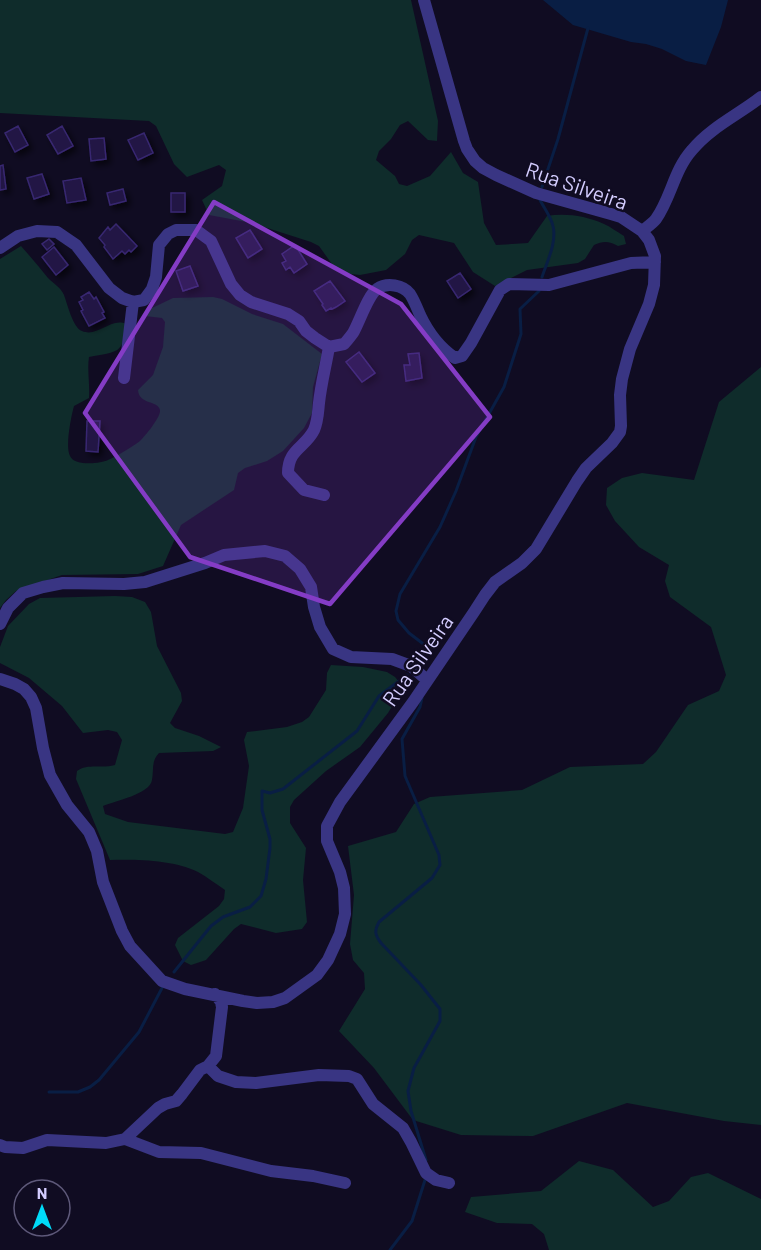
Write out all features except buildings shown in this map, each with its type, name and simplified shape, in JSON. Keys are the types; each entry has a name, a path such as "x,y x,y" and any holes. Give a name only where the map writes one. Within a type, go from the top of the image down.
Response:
{"street":[{"name":"Rua Silveira","path":"0,679 24,689 36,708 50,775 67,805 92,838 103,882 122,931 130,946 162,981 185,989 257,1003 273,1002 285,998 317,975 325,966 340,934 345,914 344,888 327,841 327,826 340,802 485,595 495,582 522,563 536,549 581,474 620,432 622,379 630,349 652,294 656,262 649,240 642,231 627,221 611,214 525,189 483,168 475,161 464,141 424,0"},
{"path":"642,231 655,220 660,212 675,176 691,151 713,129 746,110 761,97"},
{"path":"0,248 18,236 37,231 57,232 76,244 109,288 122,298 133,302 144,300 152,289 156,277 159,245 168,234 176,230 196,230 211,241 231,284 240,295 251,302 288,314 299,321 306,331 329,347 344,344 352,334 372,295 378,288 391,285 402,286 410,294 423,321 437,342 455,358 462,356 500,290 509,284 549,285 631,263 656,262"},
{"path":"124,378 133,302"},
{"path":"324,495 304,490 288,473 288,466 290,459 313,432 317,422 329,347"},
{"path":"0,624 8,608 23,593 43,587 63,583 145,582 224,555 265,551 285,556 300,569 311,587 320,627 333,649 351,657 392,659 411,666 427,680"},
{"path":"0,1145 5,1148 23,1148 47,1140 106,1143 125,1139 158,1108 176,1101 200,1070 208,1066 216,1056 222,1007 215,994"},
{"path":"208,1066 218,1076 236,1082 256,1083 319,1075 349,1076 357,1079 373,1104 404,1128 426,1173 449,1183"},
{"path":"125,1139 159,1152 201,1153 238,1164 345,1183"}],"highlighted area":[{"path":"214,202 401,304 490,417 330,604 190,557 85,413"}],"green space":[{"path":"0,0 411,0 438,121 437,141 428,140 408,121 400,125 379,151 376,160 395,176 399,184 407,186 430,176 451,152 463,173 478,182 484,223 496,245 528,243 547,216 561,215 583,217 604,224 624,236 626,244 618,246 603,242 594,245 585,259 578,263 527,270 495,286 473,272 454,243 419,235 412,240 405,254 386,270 360,275 351,274 334,267 319,246 311,242 252,223 209,215 202,200 222,186 226,170 219,165 187,177 174,164 156,126 149,121 0,113"},
{"path":"21,246 63,292 73,320 79,329 93,332 115,323 126,324 123,341 117,350 89,357 89,398 74,406 69,432 69,452 72,459 76,461 94,463 111,459 140,441 155,422 160,413 159,407 142,398 138,390 153,375 163,347 165,322 162,318 145,316 150,309 173,298 213,297 222,299 252,314 283,324 322,354 313,387 312,413 304,428 283,451 267,461 245,468 238,473 234,490 181,525 163,566 138,574 62,575 16,591 0,608 0,259"},
{"path":"761,367 761,1125 724,1121 627,1103 533,1136 461,1135 413,1120 374,1068 339,1031 365,989 364,973 353,960 350,944 354,895 348,846 396,832 414,804 430,797 522,790 570,767 643,764 656,752 688,705 719,691 726,675 711,627 670,597 665,581 669,565 639,547 615,521 606,505 607,488 622,478 642,473 694,480 719,402"},
{"path":"132,597 145,602 151,612 157,646 181,693 182,701 170,723 175,728 221,747 213,751 159,753 154,762 150,785 139,793 103,806 105,814 128,822 225,834 233,832 243,808 249,766 244,740 247,732 287,727 309,717 326,690 327,673 331,665 363,667 387,672 400,683 401,691 388,713 360,747 326,771 294,800 290,807 290,823 306,848 303,880 307,922 302,929 276,933 241,924 206,960 191,965 183,961 175,945 178,938 219,906 224,899 225,890 198,872 178,865 143,860 110,860 76,779 77,771 81,769 115,765 122,740 117,732 108,730 83,733 62,706 29,678 0,663 0,647 8,626 29,604 40,598"},
{"path":"579,1161 613,1170 653,1207 669,1201 691,1177 708,1173 761,1199 761,1250 549,1250 544,1234 532,1224 497,1223 465,1212 471,1197 541,1191"}],"water":[{"path":"543,0 728,0 721,27 706,65 686,61 646,44 631,42 573,25"}],"waterway":[{"path":"542,187 558,139 588,28"},
{"path":"540,200 551,219 554,232 551,252 542,277"},
{"path":"413,664 426,646 409,633 398,620 396,611 400,594 440,527 476,437 504,387 521,334 520,309 539,291"},
{"path":"174,972 211,926 223,917 250,907 261,896 270,848 270,839 262,810 262,791 270,793 283,789 357,731 379,696 407,675"},
{"path":"422,698 420,707 402,739 405,776 439,855 440,865 432,878 379,922 376,935 440,1009 440,1021 414,1068 408,1091 411,1111 426,1160"},
{"path":"49,1092 78,1092 99,1080 139,1032 162,988"},
{"path":"390,1250 412,1221 425,1180"}]}
